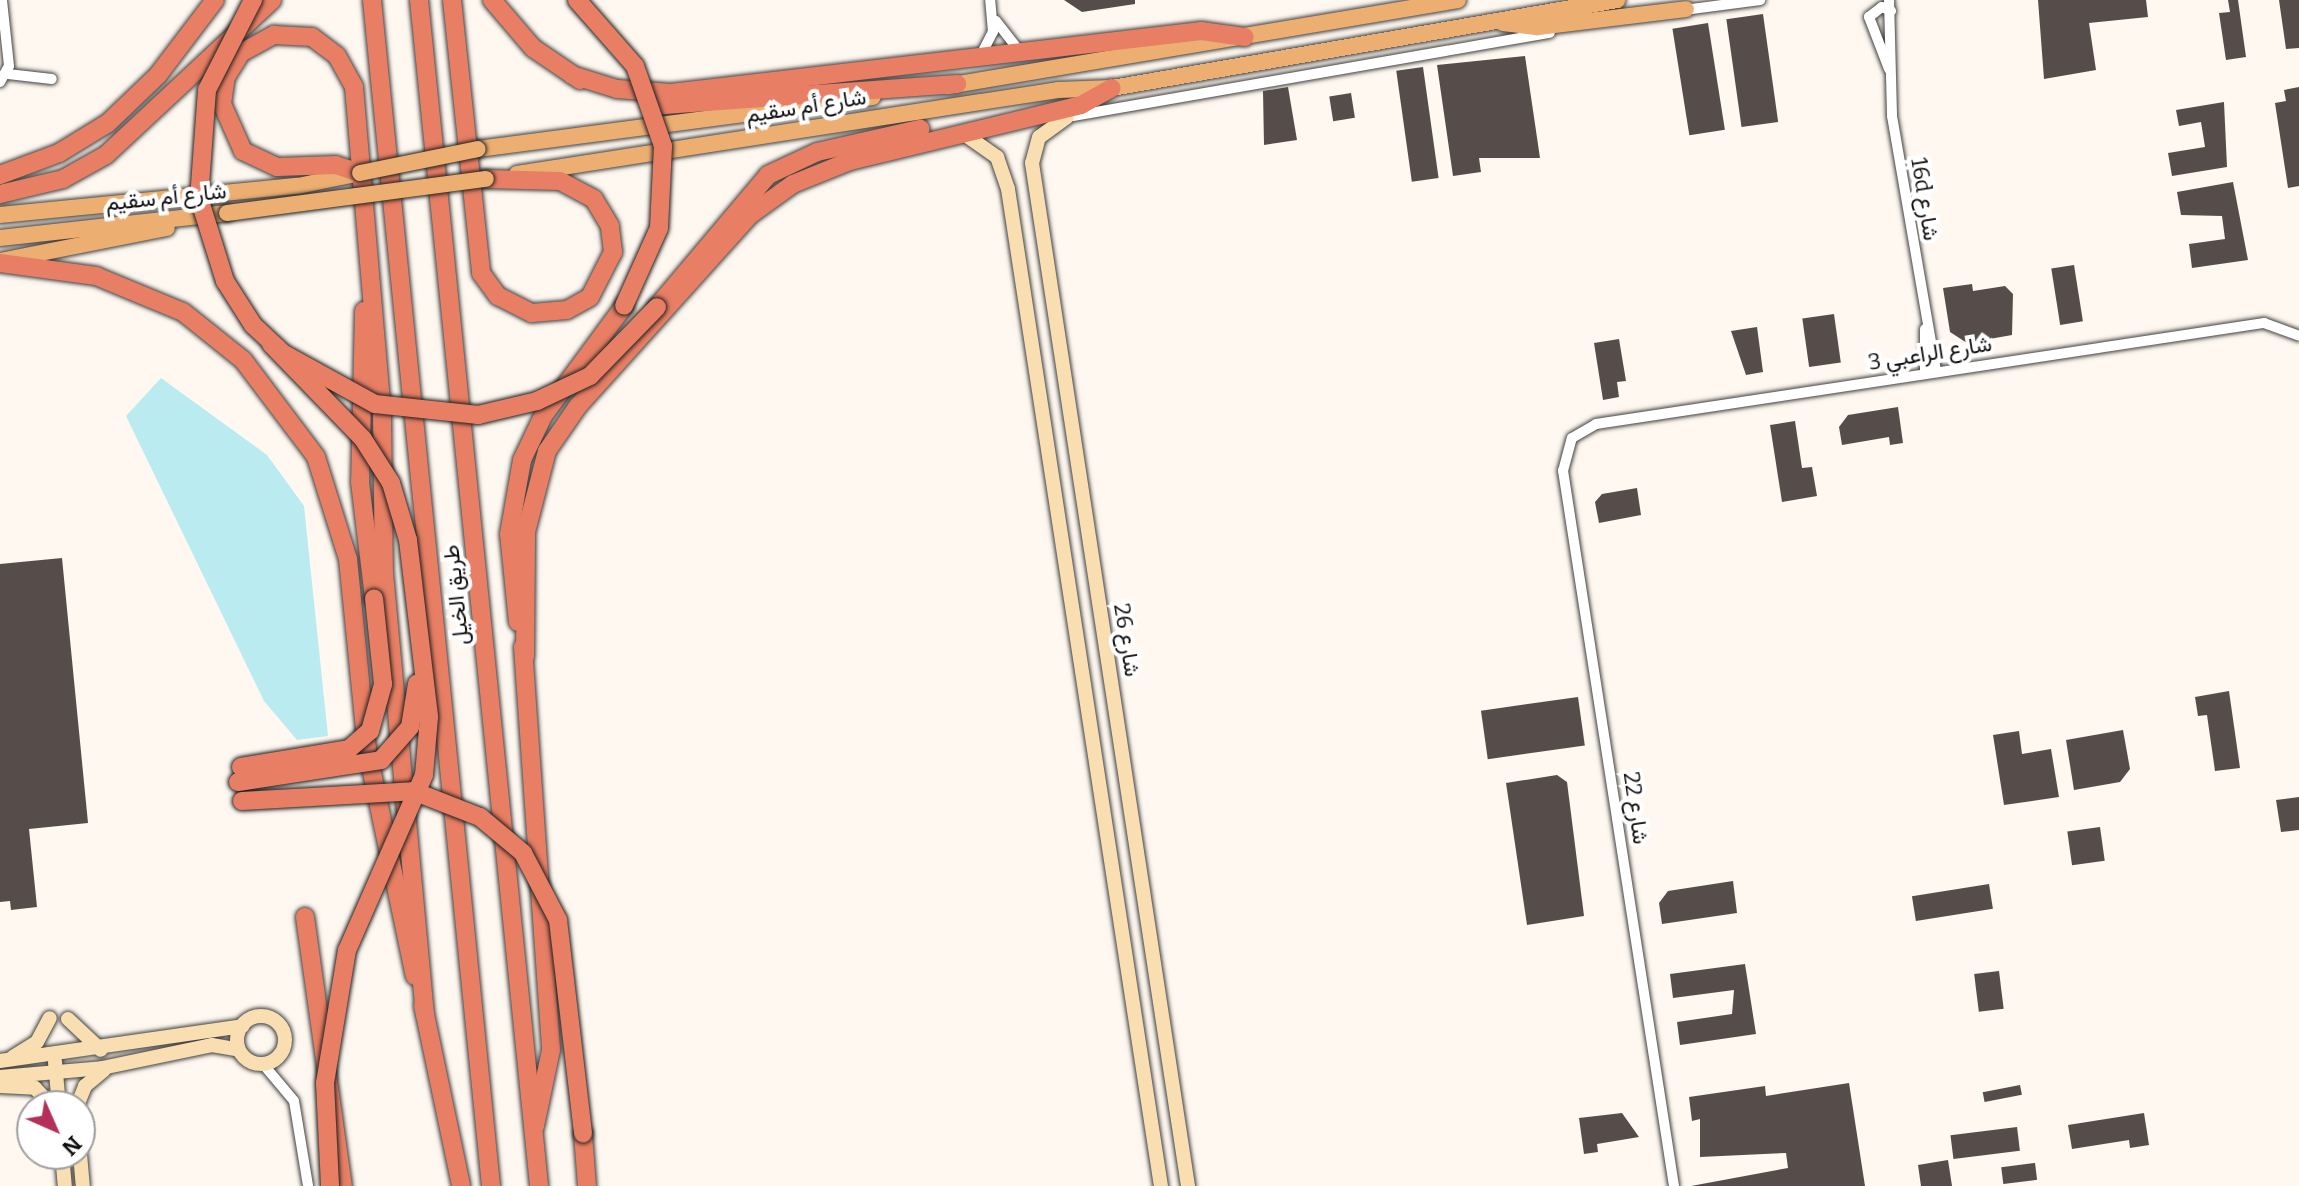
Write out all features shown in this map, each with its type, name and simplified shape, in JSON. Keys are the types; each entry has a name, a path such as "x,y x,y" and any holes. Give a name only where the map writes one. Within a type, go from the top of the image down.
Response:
{"highway":[{"path":"0,175 59,153 117,115 215,0"},
{"path":"253,0 207,90 198,183 217,264 271,344 382,464 406,528 417,617 428,756 347,950 325,1083 330,1186"},
{"path":"0,194 92,164 272,0"},
{"name":"طريق الخيل","path":"372,0 491,1186"},
{"name":"طريق الخيل","path":"419,0 539,1186"},
{"path":"452,0 481,273 498,296 532,313 567,310 590,297 613,252 610,226 594,199 560,181 486,179"},
{"path":"492,0 521,37 572,75 617,98 659,105 957,84"},
{"path":"533,1129 551,1050 525,657 509,542 515,483 543,416 624,306 659,228 663,146 635,66 577,0"},
{"path":"572,75 617,89 671,93 976,62 1201,31 1245,37"},
{"path":"360,173 336,165 277,167 243,151 222,104 226,77 241,53 293,33 321,42 344,65 355,99 382,414 384,573 425,1015"},
{"path":"0,184 82,156 202,64"},
{"path":"271,344 375,404 478,415 537,401 590,376 657,307 750,189 792,162 860,141 1077,100 1107,88"},
{"path":"525,657 529,508 556,436 750,215 821,171 935,135 1081,105 1107,88"},
{"path":"367,228 359,445 383,684 370,731 349,749 240,775 358,768 395,749 416,708 417,617"},
{"path":"0,262 60,268 132,287 199,323 243,360 295,424 331,492 352,587 369,764 461,1186"},
{"path":"242,801 413,791 480,817 523,853 558,920 587,1186"},
{"path":"305,917 343,1186"}],"main road":[{"name":"شارع أم سقيم","path":"0,215 298,186 478,149 957,84 1458,0"},
{"name":"شارع أم سقيم","path":"0,238 182,221 1107,88 1617,0"},
{"path":"1494,21 1531,28 1686,9"},
{"name":"شارع 26","path":"1067,117 1044,130 1032,163 1188,1186"},
{"path":"967,136 993,153 1005,174 1161,1186"},
{"path":"0,262 133,238 182,221"},
{"path":"1036,373 1052,370 1066,391"},
{"path":"1088,714 1110,716 1119,741"},
{"path":"0,1077 112,1066 212,1045 239,1050 263,1064 283,1051 282,1028 264,1016 242,1026 101,1050 2,1061"},
{"path":"2,1061 37,1042 50,1018"},
{"path":"68,1019 101,1050"},
{"path":"239,1050 242,1026"},
{"path":"62,1054 71,1090"},
{"path":"84,1090 88,1081 112,1066"},
{"path":"61,1090 64,1070"},
{"path":"0,1086 37,1090"}],"street":[{"path":"2,0 4,78 52,79"},
{"path":"821,171 967,136 1067,117 1686,9 1760,0"},
{"path":"991,5 1003,37 1025,55"},
{"path":"976,62 992,38 991,5"},
{"name":"16d شارع","path":"1892,75 1869,17 1882,7 1890,6 1892,75 1931,373"},
{"name":"شارع الراعبي 3","path":"1572,438 1596,424 2264,323 2298,335"},
{"name":"شارع 22","path":"1572,438 1563,471 1674,1186"},
{"path":"263,1064 294,1101 308,1186"}],"water":[{"path":"161,378 267,455 304,506 328,736 297,740 264,701 126,416"}],"building":[{"path":"1064,0 1135,0 1135,4 1082,12"},
{"path":"2038,0 2146,0 2148,17 2089,23 2096,70 2044,79"},
{"path":"2228,0 2238,0 2246,57 2226,60 2219,13 2230,12"},
{"path":"2279,0 2299,0 2299,48 2286,49"},
{"path":"1763,14 1778,122 1742,127 1726,19"},
{"path":"1708,23 1725,130 1689,135 1672,29"},
{"path":"1525,56 1540,158 1479,158 1481,172 1453,176 1437,65"},
{"path":"1423,67 1439,178 1412,182 1396,71"},
{"path":"1288,87 1297,140 1264,145 1263,91"},
{"path":"2299,87 2299,186 2288,188 2275,103 2286,101 2284,90"},
{"path":"1351,93 1355,118 1333,121 1329,96"},
{"path":"2224,102 2227,167 2172,176 2168,153 2205,147 2201,122 2179,126 2176,110"},
{"path":"2233,182 2248,260 2192,268 2189,244 2225,239 2222,216 2181,215 2177,192"},
{"path":"2074,265 2083,321 2060,325 2051,269"},
{"path":"1972,284 1973,291 2005,286 2013,294 2012,335 1967,343 1950,332 1943,288"},
{"path":"1834,314 1841,363 1809,367 1802,318"},
{"path":"1757,327 1763,372 1746,375 1731,331"},
{"path":"1619,339 1626,381 1617,382 1619,397 1603,400 1594,343"},
{"path":"1898,407 1903,443 1890,445 1889,437 1842,445 1839,427 1848,415"},
{"path":"1795,421 1802,468 1812,467 1817,496 1782,502 1770,425"},
{"path":"1637,488 1641,515 1599,523 1595,502 1602,494"},
{"path":"62,558 88,823 29,829 37,907 11,910 10,901 0,902 0,564"},
{"path":"2229,691 2240,768 2215,771 2207,715 2198,716 2195,697"},
{"path":"1578,697 1585,746 1488,759 1481,711"},
{"path":"2123,730 2130,769 2120,782 2074,790 2066,740"},
{"path":"2019,731 2022,754 2051,749 2059,797 2004,805 1993,735"},
{"path":"1557,775 1567,782 1584,916 1527,925 1506,783"},
{"path":"2299,797 2299,830 2281,832 2276,800"},
{"path":"2100,827 2105,861 2072,865 2067,832"},
{"path":"1733,881 1737,913 1662,924 1659,903 1668,891"},
{"path":"1989,884 1993,909 1916,921 1912,896"},
{"path":"1745,964 1756,1034 1680,1045 1677,1022 1732,1014 1734,990 1673,998 1670,974"},
{"path":"1999,971 2004,1009 1979,1012 1974,974"},
{"path":"1849,1083 1865,1186 1691,1186 1788,1168 1786,1153 1700,1157 1700,1119 1692,1121 1689,1097 1765,1086 1766,1096"},
{"path":"2020,1085 2022,1095 1985,1102 1983,1092"},
{"path":"1622,1113 1639,1137 1597,1144 1598,1152 1584,1154 1579,1118"},
{"path":"2144,1113 2149,1145 2130,1148 2129,1140 2072,1149 2068,1125"},
{"path":"2017,1127 2020,1151 1953,1159 1950,1135"},
{"path":"1948,1160 1952,1186 1921,1186 1918,1165"},
{"path":"2035,1163 2037,1180 2003,1184 2001,1167"}]}
